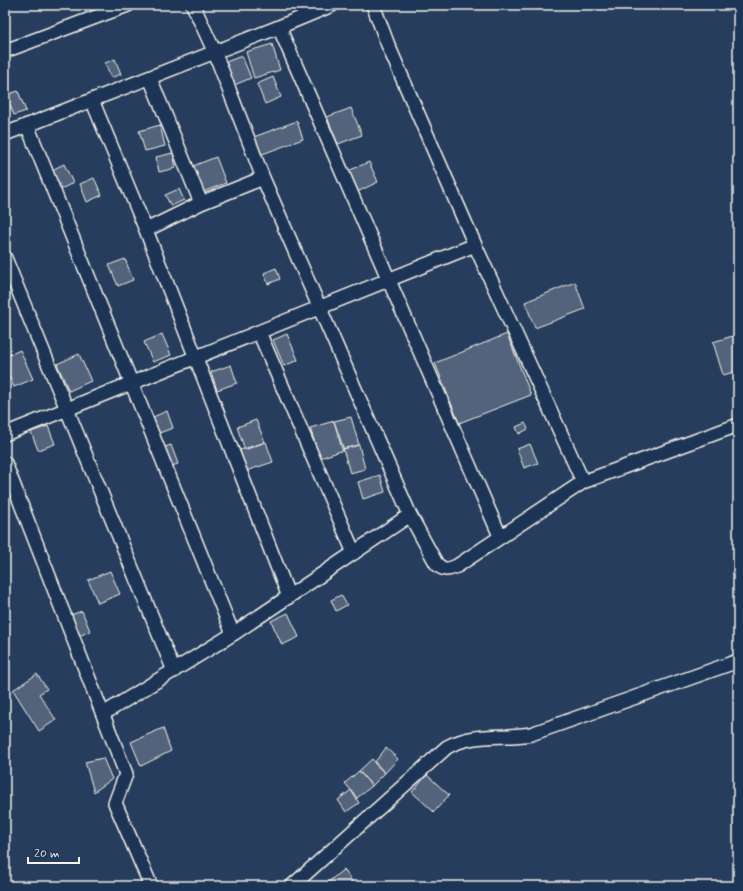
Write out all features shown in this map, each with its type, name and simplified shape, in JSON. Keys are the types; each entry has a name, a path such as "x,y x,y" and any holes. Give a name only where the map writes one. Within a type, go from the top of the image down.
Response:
{"street":[{"path":"5,51 128,5"},
{"path":"193,5 214,53 264,178 410,515 436,563 442,569 457,566 583,482 738,425"},
{"path":"5,134 279,28 332,5"},
{"path":"373,5 388,45 475,245 583,482"},
{"path":"279,28 500,536"},
{"path":"150,78 201,203"},
{"path":"92,100 146,230 289,597"},
{"path":"27,125 233,634"},
{"path":"146,230 201,203 264,178"},
{"path":"5,434 475,245"},
{"path":"5,258 174,671"},
{"path":"259,332 354,553"},
{"path":"5,463 126,774 115,803 151,886"},
{"path":"103,714 233,634 410,515"},
{"path":"292,886 447,747 458,741 467,738 531,734 738,661"}],"building":[{"path":"272,44 280,70 254,78 246,52"},
{"path":"242,56 251,78 232,86 223,63"},
{"path":"115,59 121,74 111,78 105,63"},
{"path":"273,77 281,97 265,104 257,84"},
{"path":"18,91 26,111 14,115 6,95"},
{"path":"351,108 362,135 338,144 327,117"},
{"path":"297,121 303,139 257,156 251,138"},
{"path":"160,125 165,146 145,151 139,131"},
{"path":"173,153 176,168 159,172 156,157"},
{"path":"216,157 226,183 203,192 193,166"},
{"path":"369,162 378,182 357,192 348,171"},
{"path":"64,164 73,183 59,190 50,171"},
{"path":"94,178 102,195 87,202 80,184"},
{"path":"179,189 184,200 171,206 165,195"},
{"path":"125,259 133,280 118,286 109,265"},
{"path":"276,268 280,279 268,284 264,273"},
{"path":"575,282 585,309 535,328 525,302"},
{"path":"162,334 171,355 153,362 144,342"},
{"path":"287,334 298,360 284,366 273,340"},
{"path":"507,334 531,395 459,423 435,363"},
{"path":"736,335 738,343 738,371 723,375 713,342"},
{"path":"20,350 33,379 14,387 5,367 5,357"},
{"path":"79,354 91,381 69,391 57,364"},
{"path":"231,365 237,383 217,390 211,372"},
{"path":"167,411 173,428 159,433 153,417"},
{"path":"351,417 359,445 342,449 334,421"},
{"path":"256,420 265,442 245,450 237,427"},
{"path":"334,421 344,450 320,458 310,428"},
{"path":"525,423 528,429 519,434 516,427"},
{"path":"48,426 55,444 38,450 31,432"},
{"path":"266,442 273,462 246,471 240,450"},
{"path":"530,444 538,463 524,468 517,449"},
{"path":"171,445 178,464 166,468 159,449"},
{"path":"359,445 365,469 350,473 343,449"},
{"path":"380,475 385,492 363,499 358,482"},
{"path":"110,571 120,594 98,603 88,580"},
{"path":"341,595 347,605 336,611 331,600"},
{"path":"82,611 90,631 79,636 71,615"},
{"path":"288,613 299,637 282,645 271,621"},
{"path":"37,674 47,689 39,694 56,720 39,731 13,690"},
{"path":"163,728 171,751 141,766 131,742"},
{"path":"386,748 398,759 385,773 374,763"},
{"path":"103,758 112,779 94,792 85,762"},
{"path":"372,759 385,773 372,786 359,771"},
{"path":"359,771 372,786 357,798 345,783"},
{"path":"427,775 449,795 434,812 412,792"},
{"path":"351,790 359,803 346,812 338,800"},
{"path":"344,869 353,883 350,886 329,886 327,883"}]}
